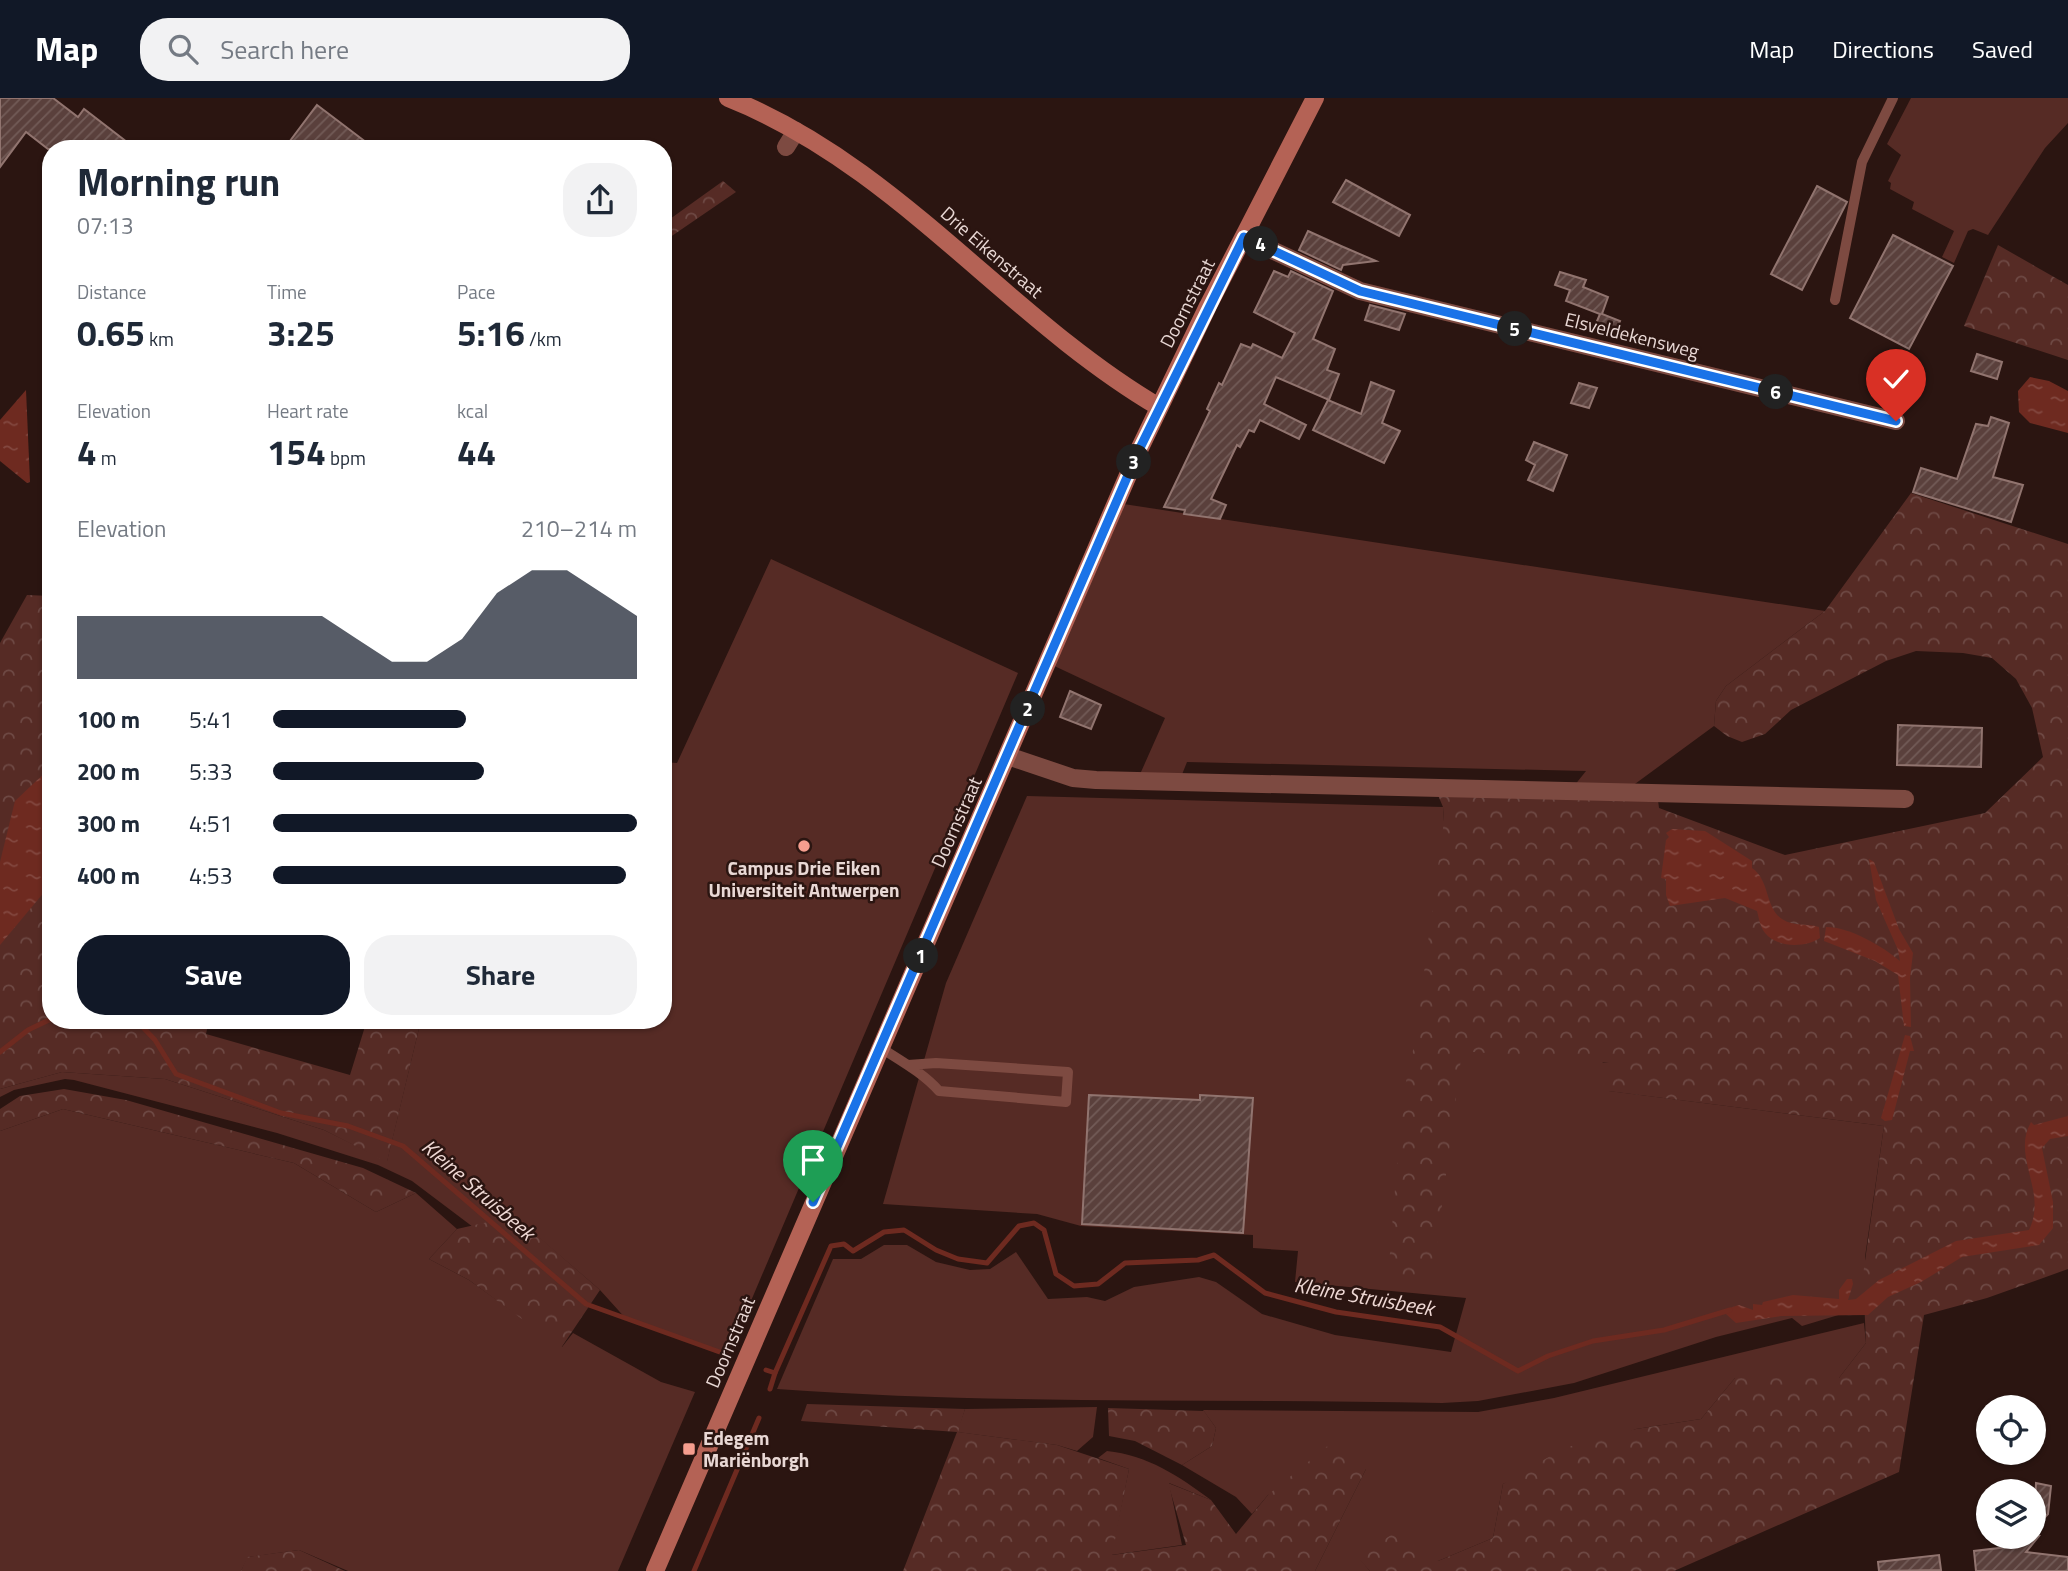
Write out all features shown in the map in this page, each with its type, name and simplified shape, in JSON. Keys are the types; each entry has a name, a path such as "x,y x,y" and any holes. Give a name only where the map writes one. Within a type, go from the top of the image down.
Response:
{"street":[{"name":"Drie Eikenstraat","path":"728,98 796,131 890,194 1074,351 1113,380 1159,407"},
{"name":"Doornstraat","path":"655,1571 1159,407 1315,98"},
{"path":"786,147 796,131"},
{"name":"Elsveldekensweg","path":"1244,237 1360,291 1896,421"},
{"path":"1008,756 1073,778 1096,780 1905,799"}],"lane":[{"path":"1835,300 1862,162 1893,98"},
{"path":"881,1048 908,1066 928,1078 939,1091 1066,1102 1068,1072 936,1063 908,1066"}],"green space":[{"path":"1911,98 2068,98 2068,123 2045,148 1988,235 1973,229 1968,231 1954,263 1942,257 1954,231 1912,209 1914,202 1890,189 1891,183 1888,181 1901,155 1887,144"},
{"path":"723,181 736,192 672,236 672,218"},
{"path":"1998,245 2068,285 2068,360 1964,326"},
{"path":"1911,493 2068,544 2068,1269 1987,1298 1924,1315 1899,1472 1674,1571 1370,1571 1358,1558 1398,1530 1438,1561 1493,1538 1503,1484 1564,1448 1636,1429 1701,1419 1735,1378 1839,1378 1866,1343 1863,1275 1884,1126 1608,1091 1609,1063 1462,1051 1432,1282 1388,1278 1402,1100 1415,1041 1444,821 1443,807 1435,788 1657,793 1659,808 1785,855 1985,813 2043,757 2032,708 2016,679 1992,658 1963,653 1916,651 1886,661 1791,710 1765,734 1742,742 1727,736 1714,726 1716,701 1726,686 1825,611"},
{"path":"1117,503 1825,611 1726,686 1716,701 1714,726 1624,792 1570,791 1586,771 1187,762 1179,782 1137,781 1165,718 1048,663"},
{"path":"771,559 1018,673 728,1355 628,1321 600,1290 515,1217 473,1227 412,1181 378,1165 277,1133 74,1080 65,1079 14,1090 0,1097 0,1089 62,1072 165,1079 324,1130 387,1161 419,1029 672,1029 672,763 677,763"},
{"path":"27,595 42,596 42,1029 207,1029 206,1034 350,1075 364,1029 419,1029 387,1162 324,1130 165,1079 62,1072 0,1089 0,643"},
{"path":"1027,796 1443,807 1444,821 1603,1063 1610,1063 1609,1091 1884,1126 1865,1257 1865,1307 1802,1326 1792,1318 1716,1337 1574,1383 1478,1401 1442,1403 1026,1399 777,1389 833,1259 861,1259 884,1245 907,1245 936,1262 970,1270 990,1269 1016,1252 1048,1299 1087,1297 1105,1301 1134,1287 1199,1277 1216,1282 1262,1314 1335,1335 1451,1352 1466,1298 1295,1282 1298,1251 1253,1248 1253,1235 1081,1226 1037,1214 883,1204 946,983"},
{"path":"64,1089 126,1100 363,1168 416,1193 376,1212 294,1163 63,1109 0,1131 0,1109 20,1096"},
{"path":"63,1109 294,1163 376,1212 416,1193 457,1229 429,1259 469,1280 562,1347 573,1333 661,1382 695,1392 618,1571 348,1571 299,1550 248,1557 241,1571 0,1571 0,1131"},
{"path":"515,1216 600,1290 561,1348 469,1280 429,1259 457,1229"},
{"path":"1864,1323 1866,1343 1839,1378 1735,1378 1701,1419 1636,1429 1503,1484 1493,1538 1438,1561 1359,1558 1370,1571 1315,1571 1366,1469 1268,1495 1252,1514 1236,1497 1182,1465 1212,1446 1216,1428 1203,1410 1478,1412 1554,1398"},
{"path":"807,1404 965,1409 958,1432 1057,1445 1129,1469 1112,1555 1186,1545 1168,1483 1211,1500 1236,1534 1268,1495 1336,1439 1366,1469 1315,1571 903,1571 957,1432 801,1421"},
{"path":"1097,1407 1093,1437 1077,1451 1057,1445 957,1432 965,1409"},
{"path":"1108,1408 1204,1411 1216,1428 1212,1446 1182,1465 1135,1441 1109,1436"},
{"path":"1107,1451 1136,1457 1162,1468 1211,1500 1169,1483 1182,1545 1111,1555 1129,1469 1098,1458"},
{"path":"299,1550 345,1571 241,1571 247,1557"}],"water":[{"path":"2030,377 2049,381 2068,391 2068,433 2030,423 2019,412 2018,391"},
{"path":"26,390 30,482 27,483 0,461 0,420"},
{"path":"42,776 42,895 0,945 0,862 15,801"},
{"path":"1672,829 1705,831 1752,861 1752,868 1762,879 1777,914 1791,923 1819,927 1820,938 1799,945 1777,942 1763,931 1757,911 1725,898 1670,906 1666,895 1666,879 1661,878 1666,840 1669,837 1666,833"},
{"path":"1869,859 1874,862 1899,929 1913,953 1910,978 1911,1027 1904,1026 1898,975 1875,961 1824,941 1826,927 1845,930 1884,949 1900,961 1898,950 1876,900"},
{"path":"1905,1035 1910,1036 1914,1051 1910,1051 1892,1120 1885,1121 1881,1118"},
{"path":"2068,1116 2068,1136 2050,1139 2042,1148 2053,1202 2053,1228 2039,1245 1962,1257 1921,1282 1888,1297 1868,1315 1781,1316 1736,1323 1726,1314 1726,1309 1739,1305 1753,1310 1753,1304 1762,1305 1763,1302 1793,1295 1839,1299 1839,1290 1847,1279 1852,1279 1853,1284 1848,1300 1856,1299 1879,1280 1956,1241 2029,1230 2035,1202 2025,1148 2026,1135 2031,1122 2034,1125"}],"building":[{"path":"0,98 53,98 78,117 84,109 124,140 42,140 42,144 26,132 0,167"},
{"path":"317,105 363,140 291,140"},
{"path":"1346,180 1410,215 1399,236 1333,202"},
{"path":"1817,186 1847,202 1802,290 1771,274"},
{"path":"1308,231 1376,261 1343,265 1341,270 1299,250"},
{"path":"1893,235 1953,266 1909,349 1850,318"},
{"path":"1274,271 1288,277 1291,271 1333,291 1313,339 1335,349 1327,370 1339,374 1329,400 1276,377 1264,404 1306,425 1299,439 1260,420 1254,432 1249,430 1240,447 1237,445 1211,499 1226,505 1220,519 1184,514 1185,510 1164,507 1210,411 1207,409 1219,383 1222,385 1241,344 1251,348 1253,344 1282,358 1295,333 1254,312"},
{"path":"1560,272 1586,280 1583,287 1608,297 1602,314 1620,321 1614,334 1595,326 1600,314 1566,301 1570,290 1555,285"},
{"path":"1370,305 1405,314 1399,330 1365,320"},
{"path":"1977,354 2002,362 1997,379 1971,371"},
{"path":"1371,382 1394,391 1382,423 1400,431 1384,463 1313,430 1328,400 1361,414"},
{"path":"1579,383 1597,388 1589,408 1571,403"},
{"path":"1991,417 2009,423 1993,477 2023,485 2011,522 1913,492 1921,468 1957,479 1976,424 1988,426"},
{"path":"1534,442 1567,455 1553,491 1528,480 1535,465 1526,460"},
{"path":"1070,691 1101,705 1091,729 1060,717"},
{"path":"1898,725 1982,728 1981,767 1897,765"},
{"path":"1089,1095 1200,1100 1200,1095 1253,1098 1243,1233 1082,1224"},
{"path":"2046,1485 2051,1486 2046,1516"},
{"path":"2028,1549 2026,1552 2068,1557 2068,1571 1976,1571 1974,1551"},
{"path":"1939,1555 1941,1570 1879,1571 1878,1562"}],"waterway":[{"name":"Kleine Struisbeek","path":"0,1052 28,1030 42,1023"},
{"name":"Kleine Struisbeek","path":"145,1029 155,1040 176,1074 281,1113 348,1126 403,1146 586,1304 728,1355"},
{"name":"Kleine Struisbeek","path":"766,1370 775,1373 831,1246 844,1244 853,1251 884,1232 904,1230 936,1250 958,1259 987,1263 1019,1226 1034,1223 1044,1230 1056,1274 1074,1286 1098,1284 1125,1263 1198,1260 1214,1255 1265,1293 1336,1312 1440,1327 1518,1371 1548,1356 1593,1341 1664,1330 1730,1310"},
{"path":"770,1389 775,1373"},
{"path":"694,1571 759,1418"}],"place":[{"name":"Campus Drie Eiken Universiteit Antwerpen","path":"804,846"},
{"name":"Edegem Mariënborgh","path":"689,1449"}],"route":[{"path":"813,1202 1138,452 1244,237 1360,291 1896,421"}]}
